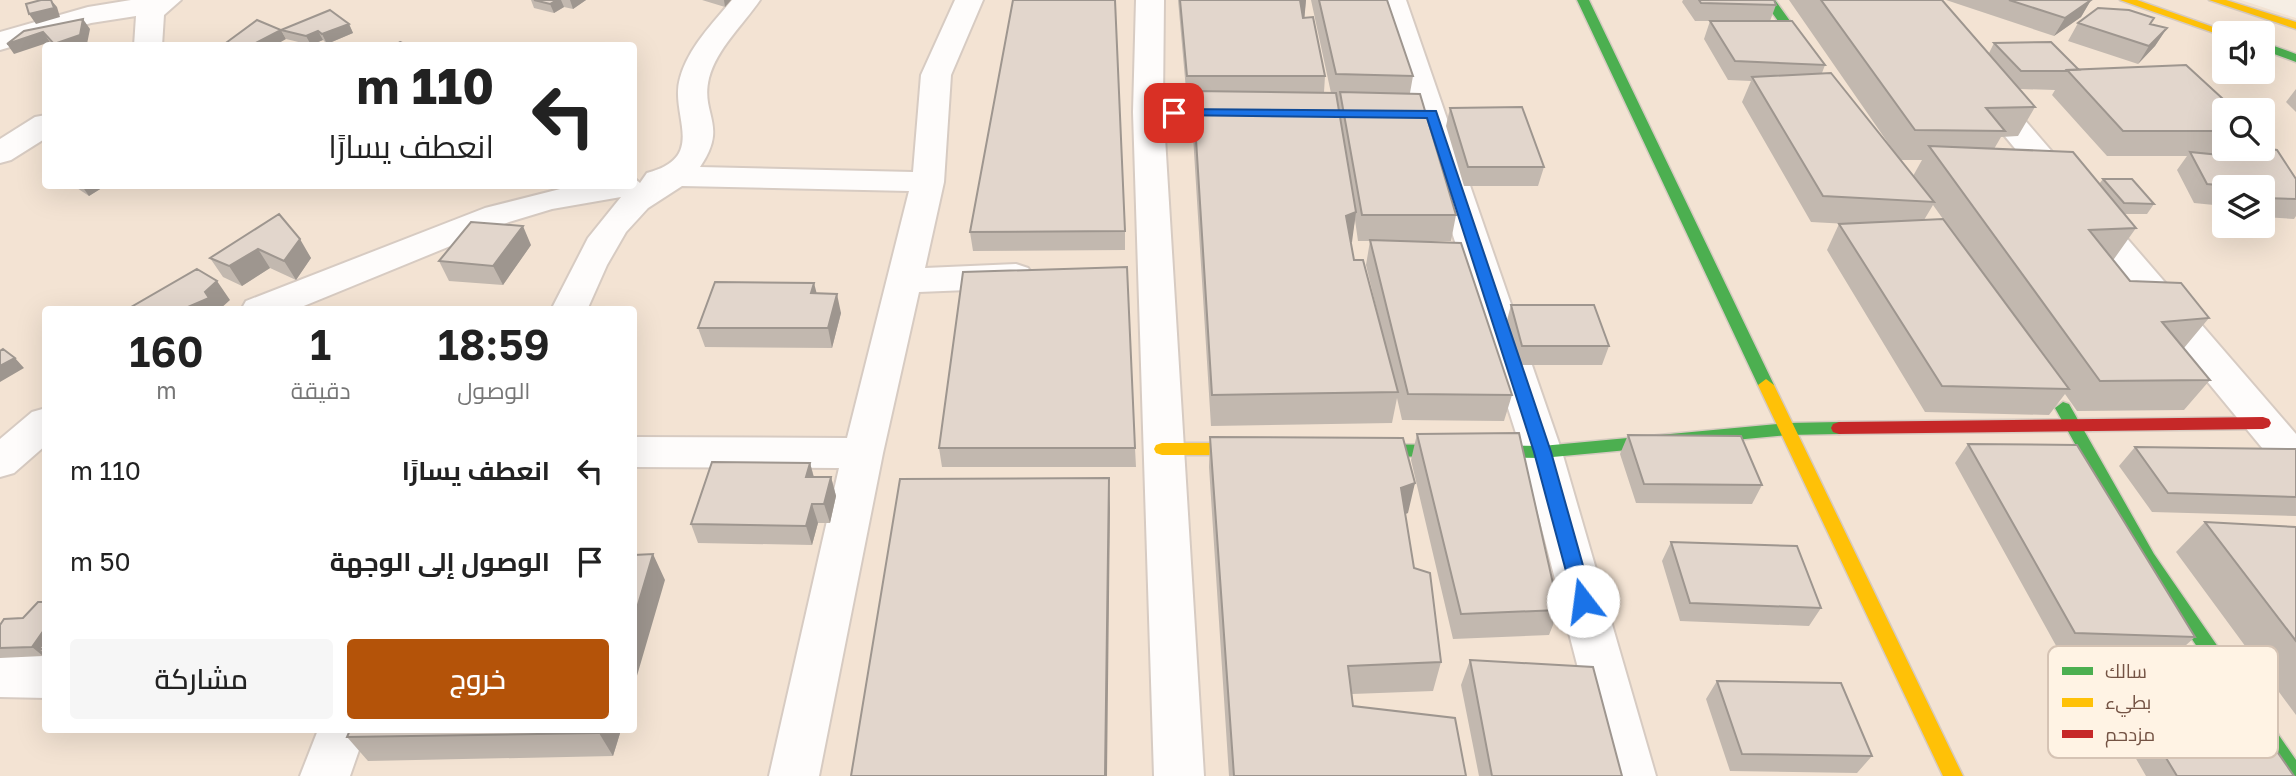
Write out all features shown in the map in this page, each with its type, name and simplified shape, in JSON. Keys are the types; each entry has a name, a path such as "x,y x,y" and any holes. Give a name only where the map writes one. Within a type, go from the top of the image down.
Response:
{"street":[{"path":"571,306 590,261 608,229 638,200 678,176 695,151 701,126 693,86 702,61 746,0"},
{"path":"793,776 863,453 928,182 936,75 968,0"},
{"path":"1150,0 1141,271 1162,449 1179,776"},
{"path":"1392,0 1418,114 1542,452 1632,776"},
{"path":"1583,0 1954,776"},
{"path":"1769,0 1826,79"},
{"path":"2126,0 2212,29"},
{"path":"2215,0 2296,26"},
{"path":"0,41 88,15 162,2"},
{"path":"148,42 149,12 162,2"},
{"path":"2275,50 2296,58"},
{"path":"1970,74 2296,461"},
{"path":"1148,112 1270,113"},
{"path":"0,153 42,127"},
{"path":"637,183 678,176 928,182"},
{"path":"269,306 497,215 548,200 608,189"},
{"path":"905,281 1043,275"},
{"path":"2052,393 2076,426 2148,559 2207,646"},
{"path":"1339,450 1542,452 1788,429 2263,423"},
{"path":"1162,449 1284,450"},
{"path":"637,452 863,453"},
{"path":"0,676 42,677"},
{"path":"325,776 341,733"},
{"path":"2278,751 2295,776"}],"shaded area":[{"path":"0,0 2241,0 2296,18 2296,776 0,776"}],"building":[{"path":"51,0 54,8 29,14 26,4"},
{"path":"534,0 557,0 550,4"},
{"path":"1013,0 1115,0 1125,231 970,232"},
{"path":"1180,0 1300,0 1303,18 1313,17 1325,76 1187,76"},
{"path":"1319,0 1387,0 1413,76 1336,74"},
{"path":"1699,0 1774,0 1776,5 1701,3"},
{"path":"1821,0 1942,0 2035,107 1986,108 2005,131 1915,130"},
{"path":"2009,0 2091,0 2065,18"},
{"path":"2098,8 2129,10 2154,18 2150,24 2167,28 2149,46 2078,23"},
{"path":"330,10 349,24 322,34 318,31 306,36 281,30"},
{"path":"83,19 80,35 60,42 52,42 43,32 7,44 24,31"},
{"path":"257,20 281,30 258,42 227,42"},
{"path":"1710,21 1792,21 1825,65 1735,61"},
{"path":"2051,42 2079,70 2021,71 1994,43"},
{"path":"2186,65 2222,98 2212,98 2212,131 2123,131 2067,70"},
{"path":"1831,73 1934,202 1823,196 1752,77"},
{"path":"1193,91 1336,93 1356,212 1346,216 1354,260 1363,260 1398,392 1212,395"},
{"path":"1340,92 1420,94 1456,215 1362,215"},
{"path":"1522,107 1544,167 1468,167 1450,108"},
{"path":"1929,146 2073,152 2136,228 2089,230 2130,281 2181,283 2209,318 2162,322 2210,380 2100,381"},
{"path":"2277,150 2296,179 2296,199 2275,198 2275,175 2212,175 2212,184 2207,184 2190,152 2212,154 2212,161 2275,161"},
{"path":"2103,179 2132,179 2154,204 2124,203"},
{"path":"279,214 300,239 284,261 258,249 229,266 210,258"},
{"path":"1943,219 2069,389 1942,386 1839,224"},
{"path":"471,222 523,226 493,266 439,261"},
{"path":"1370,240 1461,243 1512,395 1408,394"},
{"path":"1127,267 1135,448 939,448 963,272"},
{"path":"197,269 217,281 205,292 209,298 190,306 133,306"},
{"path":"715,282 814,283 811,293 837,294 828,328 698,328"},
{"path":"1511,305 1594,305 1609,346 1522,346"},
{"path":"3,349 15,358 0,366 0,351"},
{"path":"1519,433 1559,610 1461,614 1417,434"},
{"path":"1628,435 1741,436 1762,485 1644,484"},
{"path":"1210,437 1403,438 1415,483 1401,488 1414,568 1430,573 1441,662 1348,666 1353,706 1455,718 1466,776 1234,776"},
{"path":"1968,444 2077,445 2195,637 2075,633"},
{"path":"2135,447 2296,449 2296,497 2168,493"},
{"path":"712,462 810,463 806,477 831,477 824,504 812,504 806,526 691,524"},
{"path":"1109,478 1105,776 851,776 900,479"},
{"path":"2205,522 2296,527 2296,641"},
{"path":"1671,542 1797,546 1821,608 1690,603"},
{"path":"653,554 637,608 637,555"},
{"path":"38,602 42,602 42,633 32,647 0,648 0,625 4,619 23,618"},
{"path":"1470,660 1593,667 1622,776 1492,776"},
{"path":"1717,681 1841,683 1872,756 1742,754"},
{"path":"349,733 599,733 347,737"},
{"path":"2278,753 2294,776 2177,776 2166,758 2278,758"}],"traffic: fast":[{"path":"1583,0 1766,385"},
{"path":"1769,0 1815,64"},
{"path":"2275,50 2296,58"},
{"path":"2063,408 2148,559 2207,646"},
{"path":"1353,450 1542,452 1788,429 1839,428"},
{"path":"2278,751 2295,776"}],"traffic: slow":[{"path":"2126,0 2212,29"},
{"path":"2215,0 2296,26"},
{"path":"1766,385 1953,776"},
{"path":"1162,449 1261,449"}],"traffic: jam":[{"path":"1839,428 2263,423"}],"route":[{"path":"1174,113 1432,114 1542,452 1583,601"}]}
